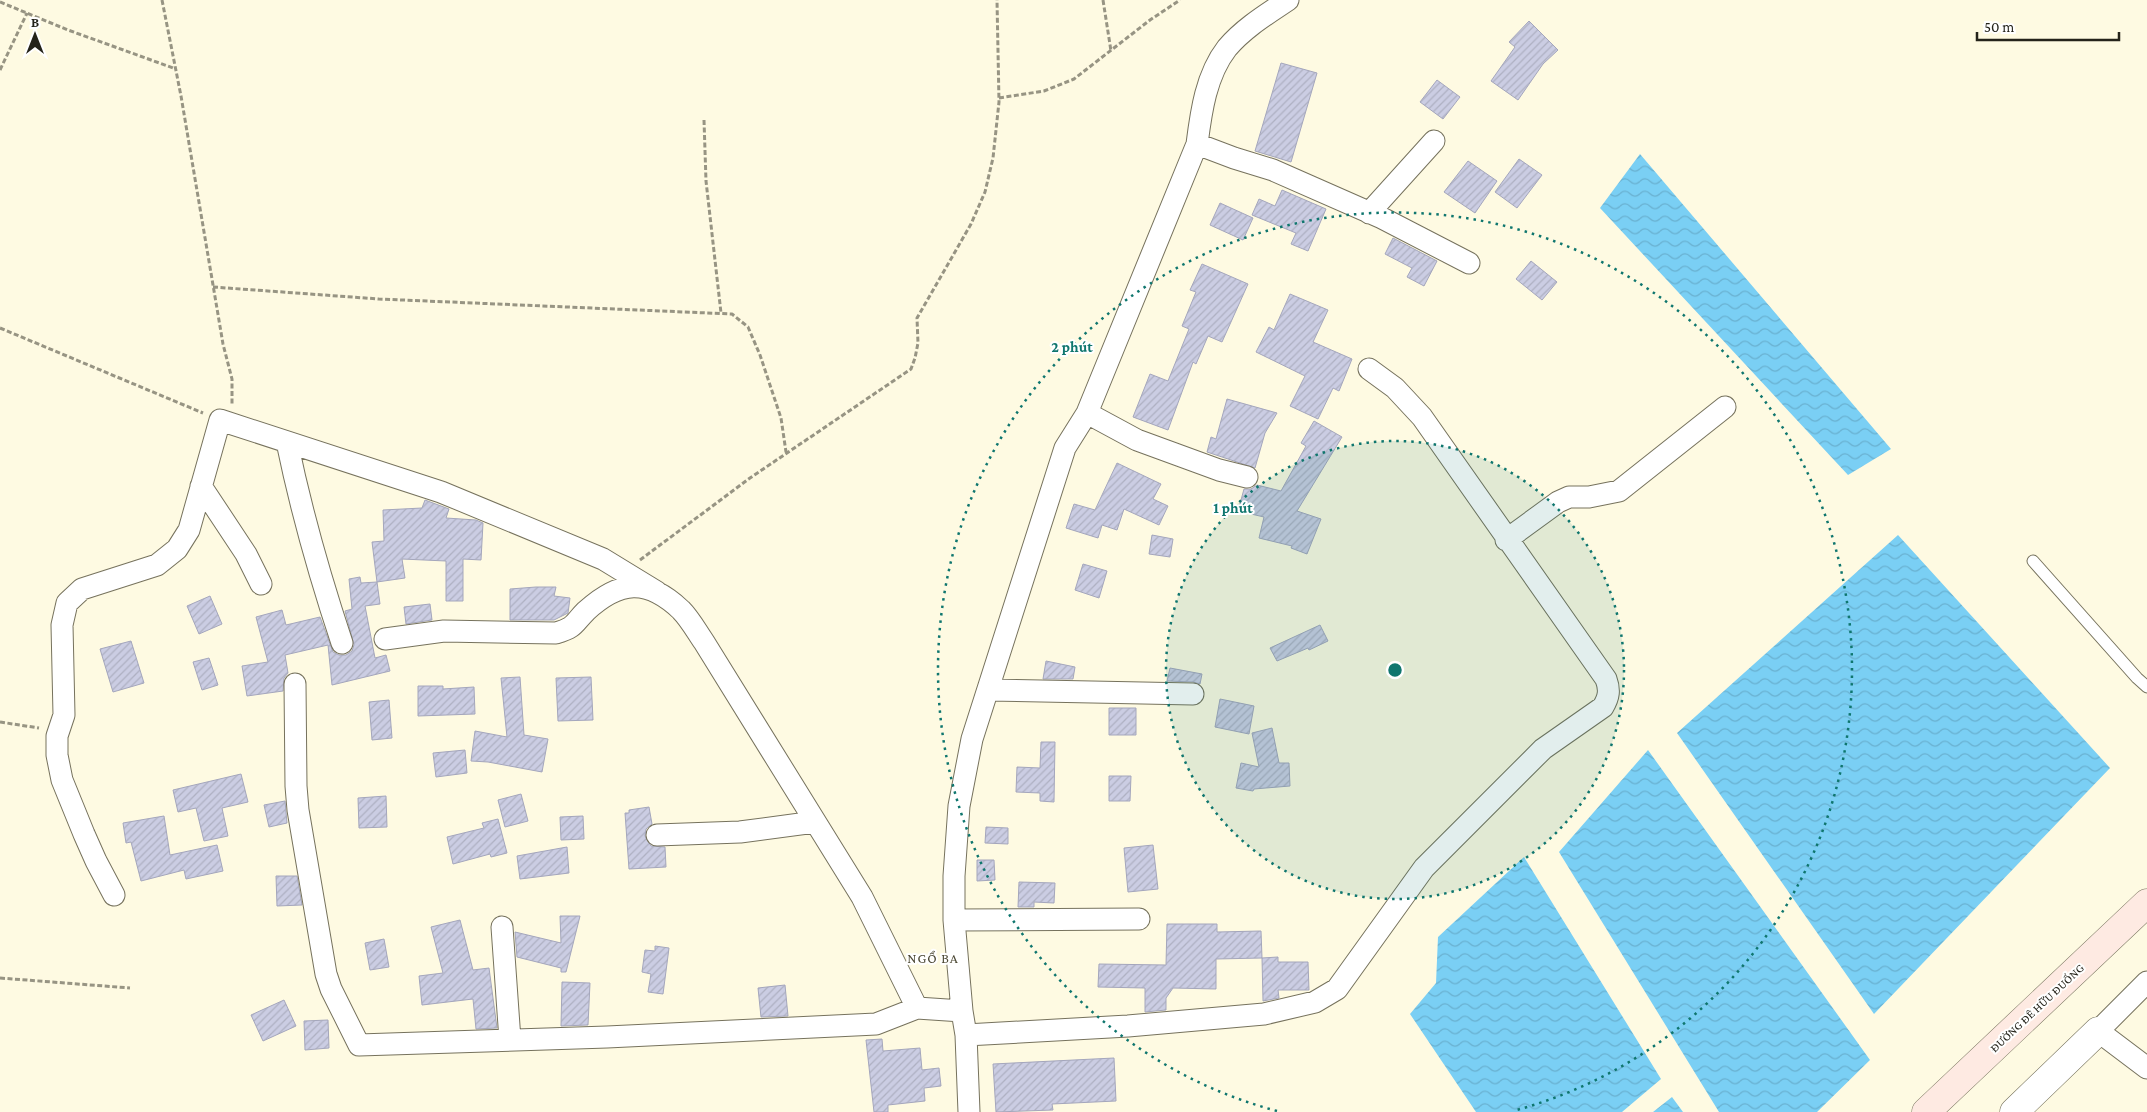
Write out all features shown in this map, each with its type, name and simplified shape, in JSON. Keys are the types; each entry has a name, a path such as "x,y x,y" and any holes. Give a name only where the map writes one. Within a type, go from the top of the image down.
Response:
{"main road":[{"name":"ĐƯỜNG ĐÊ HỮU ĐUỐNG","path":"1926,1112 2147,903"}],"street":[{"path":"969,1112 966,1035 954,920 954,876 959,806 972,739 1065,448 1087,413 1197,144 1203,102 1226,49 1252,24 1288,0"},
{"path":"1369,213 1434,141"},
{"path":"1197,144 1273,170 1369,213 1470,263"},
{"path":"966,1035 1128,1026 1264,1014 1315,1002 1337,988 1424,868 1542,749 1602,707 1609,696 1606,679 1506,540 1422,418 1395,388 1369,369"},
{"path":"1506,540 1558,502 1569,497 1590,497 1619,491 1725,407"},
{"path":"1087,413 1137,440 1219,470 1247,477"},
{"path":"114,895 96,861 62,780 57,755 59,731 64,715 62,625 67,603 82,589 157,565 177,549 189,530 224,422 441,492 603,559 627,572 682,611 704,642 862,897 917,1008"},
{"path":"287,442 299,498 342,643"},
{"path":"202,486 246,554 261,584"},
{"path":"385,639 444,631 556,633 569,630 576,625 586,612 621,588 633,586 656,592"},
{"path":"295,684 298,810 326,974 331,990 359,1046 876,1024 917,1008 962,1011"},
{"path":"988,690 1193,694"},
{"path":"657,835 740,832 815,822"},
{"path":"954,920 1139,919"},
{"path":"502,928 510,1040"},
{"path":"2014,1112 2147,982"},
{"path":"2098,1031 2147,1068"}],"lane":[{"path":"2033,561 2147,687"}],"path":[{"path":"0,328 224,422 232,405 232,379 223,344 176,68 162,0"},
{"path":"627,572 648,553 699,518 786,453 911,369 918,343 917,318 971,224 985,192 993,158 999,98 997,0"},
{"path":"1103,0 1111,52"},
{"path":"999,98 1044,91 1074,79 1150,20 1180,0"},
{"path":"0,2 176,68"},
{"path":"0,70 27,13"},
{"path":"704,120 706,181 721,313"},
{"path":"213,288 389,300 732,314 748,327 773,389 781,418 786,453"},
{"path":"0,722 59,731"},
{"path":"0,978 130,988"}],"water":[{"path":"1640,154 1891,449 1848,475 1600,208"},
{"path":"1898,535 2110,768 1874,1014 1677,733"},
{"path":"1648,750 1870,1060 1817,1112 1719,1112 1559,852"},
{"path":"1524,857 1661,1079 1622,1112 1476,1112 1410,1014 1436,983 1438,937"},
{"path":"1672,1097 1683,1112 1653,1112"}],"building":[{"path":"1529,21 1558,50 1543,64 1518,100 1491,81 1515,47 1509,42"},
{"path":"1281,63 1317,73 1291,162 1255,151"},
{"path":"1437,80 1460,97 1443,119 1420,102"},
{"path":"1519,159 1542,175 1517,208 1495,192"},
{"path":"1468,161 1497,181 1475,213 1444,192"},
{"path":"1282,190 1326,209 1308,251 1291,244 1296,233 1252,215 1259,199 1275,206"},
{"path":"1220,203 1253,218 1243,240 1210,225"},
{"path":"1393,238 1437,261 1424,286 1407,277 1412,268 1385,254"},
{"path":"1531,261 1557,282 1542,300 1516,279"},
{"path":"1202,264 1248,284 1222,342 1208,336 1196,364 1193,362 1168,430 1133,417 1150,374 1168,381 1189,329 1182,326 1196,292 1190,290"},
{"path":"1290,294 1328,310 1313,342 1352,359 1339,391 1333,388 1318,419 1290,406 1305,376 1256,352 1269,327 1274,330"},
{"path":"1227,399 1277,413 1265,433 1255,468 1207,452 1211,437 1216,439"},
{"path":"1314,421 1342,437 1297,511 1321,519 1307,554 1291,548 1292,546 1259,538 1264,517 1238,511 1244,489 1251,489 1257,485 1281,491 1306,446 1301,443"},
{"path":"1117,463 1161,484 1153,499 1168,506 1159,525 1124,509 1117,530 1102,525 1098,538 1066,528 1074,504 1095,510"},
{"path":"425,500 449,509 446,518 476,520 483,523 481,560 463,559 463,601 446,601 446,561 402,559 405,578 377,582 372,542 384,541 383,510 422,508"},
{"path":"1152,535 1173,539 1170,557 1149,554"},
{"path":"1083,564 1107,571 1099,598 1075,590"},
{"path":"360,577 361,583 377,582 380,604 365,606 375,658 386,655 390,671 332,685 328,645 285,655 288,673 284,678 283,691 247,696 242,666 268,662 256,617 282,610 286,625 320,617 333,652 339,655 346,655 352,651 354,645 345,611 352,609 349,579"},
{"path":"556,587 554,596 570,598 568,613 554,620 510,620 510,589"},
{"path":"210,596 222,624 199,634 187,606"},
{"path":"430,604 432,620 406,624 404,607"},
{"path":"1320,625 1328,641 1277,661 1270,648"},
{"path":"131,641 144,683 113,692 100,649"},
{"path":"209,658 218,685 202,690 193,662"},
{"path":"1046,661 1075,667 1073,679 1043,679"},
{"path":"1170,668 1202,674 1200,684 1167,681"},
{"path":"520,677 524,735 548,739 542,772 488,762 471,761 475,731 507,737 501,678"},
{"path":"591,677 593,720 558,721 556,678"},
{"path":"418,686 443,686 443,689 474,687 475,714 418,716"},
{"path":"1220,699 1254,706 1249,734 1215,727"},
{"path":"389,700 392,738 372,740 369,702"},
{"path":"1109,708 1136,708 1136,735 1109,735"},
{"path":"1272,728 1279,763 1289,763 1290,786 1254,789 1253,791 1236,788 1241,763 1259,767 1252,733"},
{"path":"1041,742 1055,742 1054,802 1040,801 1040,793 1016,792 1017,767 1040,768"},
{"path":"465,750 467,773 436,777 433,753"},
{"path":"241,774 248,802 222,808 228,836 204,841 196,808 178,812 173,790"},
{"path":"1109,776 1131,776 1130,801 1109,801"},
{"path":"521,794 528,821 505,827 498,800"},
{"path":"386,796 387,827 359,828 358,798"},
{"path":"285,801 287,823 269,827 264,805"},
{"path":"649,807 652,824 646,829 645,836 651,846 665,847 666,867 629,869 625,813 629,813 629,810"},
{"path":"164,816 170,855 217,845 223,871 186,879 184,870 141,881 131,842 126,843 123,823"},
{"path":"583,816 584,839 561,840 560,817"},
{"path":"498,819 507,853 491,857 490,854 453,864 447,837 484,828 482,823"},
{"path":"986,827 1008,828 1008,844 985,843"},
{"path":"1153,845 1158,889 1128,892 1124,848"},
{"path":"567,847 569,873 520,879 517,856"},
{"path":"977,860 994,860 995,880 977,881"},
{"path":"276,876 297,876 302,905 277,906"},
{"path":"1019,882 1055,883 1054,903 1034,902 1034,907 1018,907"},
{"path":"560,916 580,916 566,972 561,972 561,968 517,957 515,932 561,943"},
{"path":"460,920 473,970 489,968 497,1028 476,1029 473,999 422,1005 419,976 443,973 431,927"},
{"path":"1167,924 1217,924 1217,932 1261,931 1262,958 1216,959 1216,989 1173,988 1166,998 1166,1010 1145,1012 1145,988 1098,987 1099,964 1166,965"},
{"path":"384,939 389,967 370,970 365,943"},
{"path":"655,946 669,948 663,994 648,992 651,974 642,972 645,950 655,951"},
{"path":"1278,957 1278,962 1308,962 1309,990 1278,990 1279,998 1263,1001 1262,958"},
{"path":"562,982 590,983 588,1025 561,1026"},
{"path":"785,985 788,1016 761,1017 758,988"},
{"path":"284,1000 296,1026 263,1041 251,1015"},
{"path":"328,1020 329,1048 305,1050 304,1021"},
{"path":"882,1039 883,1051 920,1048 922,1070 939,1068 941,1086 924,1088 925,1101 888,1105 888,1112 874,1112 866,1040"},
{"path":"1114,1058 1116,1101 1052,1104 1053,1110 996,1112 993,1064"}],"district":[{"name":"NGỔ BA","path":"933,958"}]}
